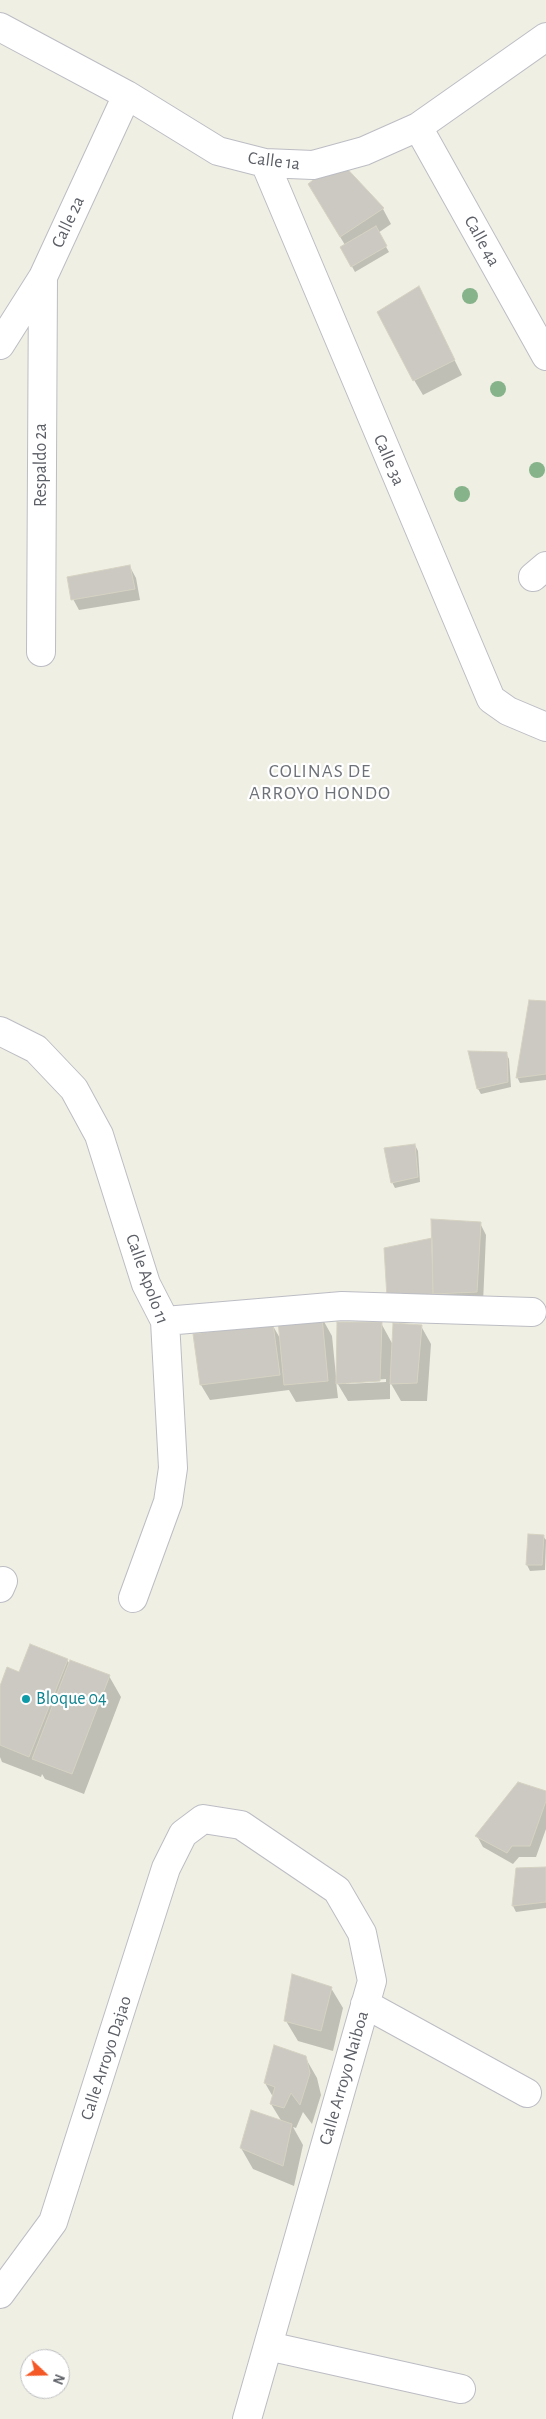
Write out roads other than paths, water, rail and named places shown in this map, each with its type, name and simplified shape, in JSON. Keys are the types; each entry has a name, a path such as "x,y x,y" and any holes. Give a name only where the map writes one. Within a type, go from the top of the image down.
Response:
{"street":[{"name":"Calle 1a","path":"0,27 127,95 218,151 265,163 313,165 364,151 418,127 546,37"},
{"name":"Calle 2a","path":"0,345 43,277 127,95"},
{"name":"Calle 4a","path":"418,127 546,356"},
{"name":"Calle 3a","path":"265,163 491,699 508,711 546,727"},
{"name":"Respaldo 2a","path":"41,652 43,277"},
{"name":"Calle Apolo 11","path":"0,1031 36,1049 74,1088 99,1135 146,1284 165,1321 173,1468 168,1502 133,1598"},
{"path":"165,1321 342,1306 532,1312"},
{"name":"Calle Arroyo Naiboa","path":"203,1819 241,1825 338,1890 362,1933 372,1981 247,2419"},
{"name":"Calle Arroyo Dajao","path":"0,2294 53,2222 166,1868 183,1834 203,1819"},
{"path":"365,2004 526,2093"},
{"path":"268,2346 461,2389"}],"place":[{"name":"Bloque 04","path":"26,1699"}],"district":[{"name":"COLINAS DE ARROYO HONDO","path":"320,782"}]}
